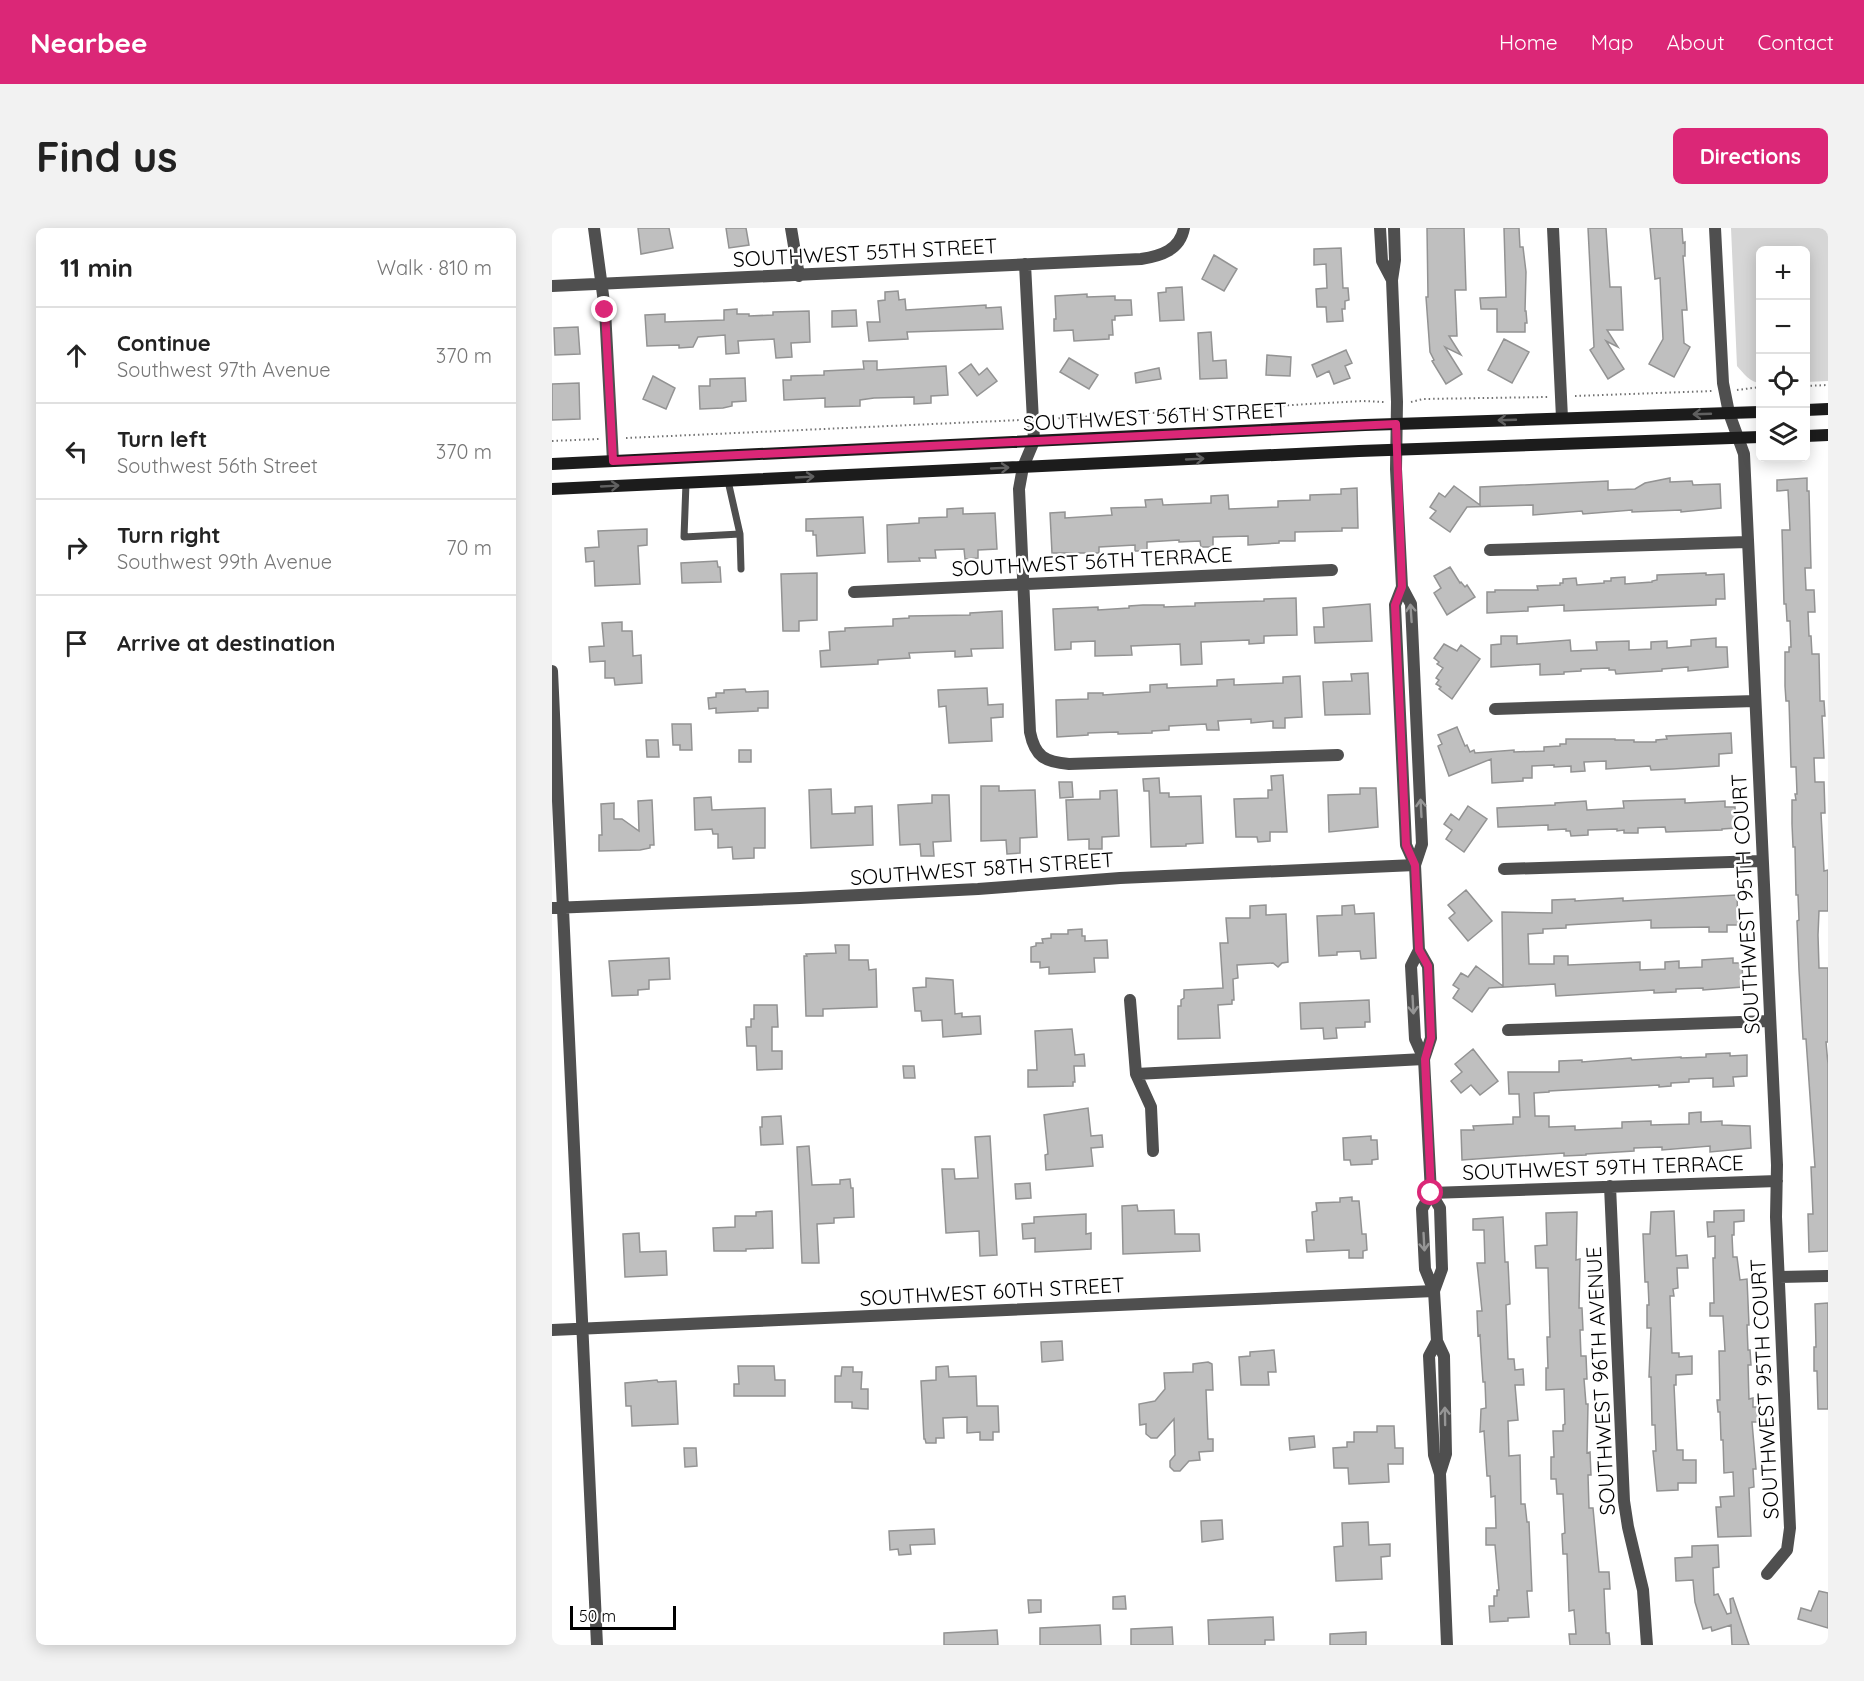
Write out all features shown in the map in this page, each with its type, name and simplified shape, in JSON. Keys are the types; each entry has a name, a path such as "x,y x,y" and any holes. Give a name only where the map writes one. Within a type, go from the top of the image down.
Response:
{"main road":[{"path":"1810,410 1828,409"},
{"name":"SOUTHWEST 56TH STREET","path":"552,464 1396,424 1756,412"},
{"path":"1810,436 1828,435"},
{"name":"SOUTHWEST 56TH STREET","path":"552,489 1396,450 1756,437"}],"street":[{"path":"594,228 605,310 613,461"},
{"path":"791,228 799,276"},
{"name":"SOUTHWEST 55TH STREET","path":"552,286 1141,259 1165,253 1177,246 1183,236 1184,228"},
{"path":"1380,228 1382,261 1392,280"},
{"path":"1394,228 1395,260 1392,280 1402,587 1395,605 1406,845 1415,865 1419,950 1411,966 1415,1039 1425,1059 1431,1193 1422,1209 1425,1269 1434,1291 1437,1341 1429,1356 1434,1455 1440,1474 1447,1645"},
{"path":"1553,228 1562,418"},
{"name":"SOUTHWEST 95TH COURT","path":"1715,228 1723,383 1729,413 1744,454 1777,1181 1776,1217 1790,1528 1787,1550 1767,1574"},
{"path":"1025,264 1034,441 1023,467 1019,489 1030,732 1035,750 1041,756 1058,763 1069,764 1338,755"},
{"path":"1490,550 1747,542"},
{"name":"SOUTHWEST 56TH TERRACE","path":"854,592 1332,570"},
{"path":"552,671 557,908 584,1328 597,1645"},
{"path":"1495,710 1755,701"},
{"path":"1504,869 1762,861"},
{"name":"SOUTHWEST 58TH STREET","path":"557,908 800,898 978,889 1120,878 1415,865"},
{"path":"1130,1000 1136,1074 1151,1107 1153,1151"},
{"path":"1508,1030 1770,1021"},
{"path":"1136,1074 1425,1059"},
{"name":"SOUTHWEST 59TH TERRACE","path":"1431,1193 1777,1181"},
{"name":"SOUTHWEST 96TH AVENUE","path":"1610,1186 1624,1501 1643,1590 1647,1645"},
{"path":"1779,1277 1828,1276"},
{"name":"SOUTHWEST 60TH STREET","path":"552,1330 1434,1291"}],"lane":[{"path":"728,481 740,534 741,569"},
{"path":"686,483 684,537 740,534"}],"path":[{"path":"1810,386 1828,385"},
{"path":"1738,390 1756,388"},
{"path":"1576,396 1706,391"},
{"path":"1414,402 1423,399 1546,397"},
{"path":"1048,419 1372,402"},
{"path":"627,438 1017,420"},
{"path":"552,441 598,439"}],"shaded area":[{"path":"1731,228 1828,228 1828,381 1810,382 1810,246 1756,246 1756,382 1737,366"}],"building":[{"path":"638,228 669,228 673,248 641,254"},
{"path":"726,228 746,228 749,245 729,248"},
{"path":"1427,228 1464,228 1466,290 1455,290 1457,336 1449,336 1461,355 1445,347 1462,374 1446,384 1432,361 1434,360 1430,352 1426,297 1428,297"},
{"path":"1504,228 1519,228 1520,247 1523,247 1526,272 1527,323 1525,323 1525,332 1497,332 1497,309 1481,309 1480,298 1506,297"},
{"path":"1588,228 1606,228 1610,287 1621,287 1623,330 1607,330 1618,347 1606,341 1624,369 1608,379 1590,350 1594,347"},
{"path":"1650,228 1682,228 1683,243 1685,242 1685,256 1683,256 1687,310 1682,310 1684,343 1690,347 1674,377 1649,364 1663,339 1660,278 1655,279"},
{"path":"1341,248 1343,288 1348,288 1349,300 1345,301 1345,309 1342,309 1343,321 1327,322 1326,307 1317,307 1316,289 1327,288 1326,264 1314,265 1314,249"},
{"path":"1214,255 1237,269 1224,291 1202,279"},
{"path":"1182,287 1184,320 1160,321 1158,293 1166,292 1166,288"},
{"path":"898,291 899,300 905,299 906,310 986,305 986,308 1001,307 1003,329 907,332 908,339 869,341 867,322 880,322 878,301 885,300 885,292"},
{"path":"1087,294 1087,297 1115,296 1115,300 1131,300 1132,315 1115,316 1115,320 1112,320 1113,335 1109,335 1109,339 1074,341 1073,330 1054,331 1055,296"},
{"path":"737,309 737,314 749,314 749,316 773,315 773,312 809,311 810,342 791,343 792,357 776,358 774,339 738,341 739,353 726,354 725,335 698,337 693,347 647,346 645,315 665,314 665,322 724,320 724,310"},
{"path":"856,310 857,326 832,327 832,311"},
{"path":"578,327 580,354 555,355 554,328"},
{"path":"1211,332 1213,361 1226,360 1227,378 1200,379 1198,333"},
{"path":"1504,339 1529,352 1512,383 1488,370"},
{"path":"1346,350 1352,363 1345,366 1350,378 1334,384 1329,371 1317,377 1312,365"},
{"path":"1267,355 1291,357 1290,376 1266,375"},
{"path":"1069,358 1098,375 1089,389 1060,372"},
{"path":"863,361 877,361 877,370 946,366 948,395 931,396 931,403 914,404 914,397 874,398 860,400 860,406 825,407 825,398 784,400 783,380 791,380 791,376 824,375 824,371 864,369"},
{"path":"971,364 979,375 987,368 997,381 977,396 959,373"},
{"path":"1159,368 1161,379 1136,383 1135,373"},
{"path":"653,376 675,388 666,409 643,399"},
{"path":"745,378 746,401 732,402 732,406 723,408 700,409 699,386 710,386 710,379"},
{"path":"579,383 580,419 552,420 552,384"},
{"path":"1670,478 1670,482 1692,481 1693,485 1720,484 1721,508 1681,512 1681,510 1632,512 1632,510 1583,514 1582,511 1533,515 1533,505 1467,507 1450,532 1430,518 1436,511 1430,507 1439,493 1445,497 1454,486 1480,505 1480,487 1608,481 1608,490 1635,489 1645,483"},
{"path":"1807,478 1811,568 1805,568 1806,590 1814,590 1815,612 1808,612 1809,636 1811,636 1812,654 1819,654 1820,701 1824,701 1825,716 1822,716 1824,758 1814,758 1815,782 1824,782 1825,813 1821,813 1824,871 1828,870 1828,911 1819,911 1818,935 1819,968 1828,968 1828,1042 1826,1042 1828,1251 1809,1252 1808,1214 1813,1214 1811,1167 1815,1167 1806,1039 1803,1039 1797,921 1799,920 1798,895 1796,895 1795,847 1793,847 1792,800 1796,800 1795,794 1797,794 1796,767 1791,767 1789,701 1786,701 1785,686 1785,652 1789,652 1789,647 1791,647 1790,621 1787,621 1786,604 1784,604 1782,530 1790,530 1788,490 1777,491 1777,480"},
{"path":"1357,488 1358,528 1342,528 1342,531 1295,532 1295,541 1279,541 1279,543 1248,545 1248,536 1213,537 1213,547 1201,547 1200,541 1179,542 1179,540 1147,542 1147,551 1135,551 1135,545 1099,547 1099,553 1052,553 1050,513 1065,512 1065,518 1112,515 1111,508 1146,507 1145,500 1162,499 1163,505 1211,503 1211,496 1228,495 1229,509 1278,507 1278,501 1310,500 1310,495 1341,494 1341,489"},
{"path":"963,508 963,514 995,513 997,549 978,550 978,558 965,559 964,549 935,550 936,558 888,562 887,525 919,523 919,518 947,517 947,509"},
{"path":"863,517 865,553 817,556 816,535 813,535 813,531 806,531 806,519"},
{"path":"647,529 647,545 638,546 640,584 595,586 594,561 586,562 585,548 599,547 598,531"},
{"path":"717,561 720,567 721,582 682,583 681,563"},
{"path":"1450,567 1460,583 1465,587 1467,585 1475,597 1447,615 1434,593 1441,588 1434,576"},
{"path":"817,573 817,620 799,621 799,631 783,631 781,574"},
{"path":"1706,573 1706,575 1724,574 1725,599 1716,599 1716,605 1564,611 1564,605 1528,607 1528,611 1487,613 1487,592 1495,592 1495,590 1538,590 1537,586 1560,585 1563,579 1576,578 1577,585 1604,583 1604,581 1611,581 1611,578 1625,577 1625,584 1652,582 1657,580 1657,575"},
{"path":"1296,598 1297,635 1264,636 1264,643 1249,644 1249,640 1201,642 1202,664 1181,665 1180,644 1131,646 1132,655 1095,656 1095,641 1071,642 1071,649 1055,650 1053,609 1098,607 1098,610 1143,605 1195,606 1195,603"},
{"path":"1370,604 1372,641 1315,643 1314,627 1324,627 1323,608"},
{"path":"1002,611 1003,648 971,649 972,656 955,657 955,651 909,653 910,658 878,660 878,664 821,667 820,651 830,650 829,632 845,631 845,628 893,626 893,619 909,618 909,616 970,615 970,613"},
{"path":"622,622 622,631 632,631 633,656 641,655 642,683 615,685 614,678 605,678 605,661 590,662 589,647 604,646 602,623"},
{"path":"1501,636 1517,636 1517,644 1570,640 1571,651 1597,650 1596,642 1629,641 1629,650 1651,649 1651,642 1667,641 1667,648 1691,646 1691,640 1716,638 1716,647 1727,647 1728,667 1688,671 1688,667 1616,674 1615,670 1609,670 1609,668 1581,669 1581,671 1564,672 1564,674 1540,675 1540,664 1491,667 1491,645 1501,644"},
{"path":"1444,644 1457,651 1461,645 1480,659 1452,699 1436,684 1439,680 1436,678 1443,668 1434,658"},
{"path":"1368,673 1370,714 1325,715 1323,682 1352,681 1351,674"},
{"path":"1300,676 1302,717 1285,718 1285,728 1273,728 1273,721 1251,723 1251,719 1218,721 1219,730 1207,730 1206,724 1169,726 1169,730 1152,731 1152,733 1088,733 1088,735 1057,737 1056,700 1088,699 1088,693 1103,693 1103,695 1150,692 1150,685 1167,684 1167,688 1217,686 1217,680 1234,679 1234,685 1283,683 1283,677"},
{"path":"987,688 988,705 1003,704 1003,717 991,718 992,741 949,743 946,706 939,707 938,690"},
{"path":"745,689 746,692 768,691 768,708 758,708 758,711 716,713 716,708 709,709 708,698 716,697 716,693 724,693 724,690"},
{"path":"672,724 691,724 692,750 680,750 680,745 673,745"},
{"path":"1457,727 1465,746 1467,745 1470,752 1474,750 1475,753 1514,750 1514,752 1544,751 1544,747 1566,744 1566,739 1656,742 1656,740 1667,739 1666,736 1731,733 1732,753 1719,754 1719,766 1673,769 1651,770 1650,766 1606,769 1606,761 1584,762 1585,771 1571,772 1571,766 1532,766 1532,778 1523,778 1523,781 1492,783 1491,759 1449,776 1438,746 1442,744 1438,735"},
{"path":"646,740 658,740 659,757 647,757"},
{"path":"739,750 751,750 751,762 739,762"},
{"path":"1283,775 1287,832 1270,832 1270,841 1258,842 1257,837 1236,837 1234,799 1268,798 1268,790 1272,790 1271,776"},
{"path":"1159,778 1160,793 1169,793 1169,797 1201,796 1203,843 1151,847 1149,791 1144,791 1143,779"},
{"path":"1059,782 1072,782 1073,797 1060,798"},
{"path":"981,786 999,786 999,791 1035,790 1037,837 1020,838 1020,853 1007,854 1006,840 981,841"},
{"path":"1360,788 1376,788 1378,827 1329,832 1328,795 1360,794"},
{"path":"831,789 832,814 855,813 855,807 872,806 873,845 811,848 809,790"},
{"path":"1117,790 1119,836 1102,837 1102,849 1089,849 1089,839 1068,840 1066,800 1100,799 1100,791"},
{"path":"932,795 949,795 951,841 933,842 934,856 921,856 920,844 900,845 898,805 932,803"},
{"path":"711,797 712,810 765,808 765,848 754,848 754,858 733,859 732,847 718,848 718,834 713,834 712,829 695,830 694,798"},
{"path":"1685,799 1685,803 1725,801 1725,807 1735,807 1736,828 1666,832 1665,827 1638,828 1638,833 1624,833 1624,830 1617,831 1617,829 1588,830 1588,835 1571,836 1570,831 1566,829 1548,830 1548,825 1498,827 1497,808 1586,801 1587,810 1624,808 1623,801"},
{"path":"652,800 654,845 640,850 599,851 599,835 602,835 601,804 614,803 614,819 622,819 639,831 638,801"},
{"path":"1468,806 1487,819 1464,852 1446,839 1452,830 1444,824 1451,814 1459,820"},
{"path":"1466,890 1492,921 1468,941 1449,918 1455,913 1448,905"},
{"path":"1737,895 1738,925 1727,925 1727,932 1709,932 1709,927 1651,928 1651,920 1566,925 1566,928 1543,929 1543,933 1528,934 1529,964 1554,964 1554,956 1568,956 1568,965 1640,962 1640,970 1665,969 1665,962 1679,961 1679,968 1702,967 1702,960 1733,958 1733,963 1742,963 1743,987 1556,996 1555,984 1489,988 1472,1012 1453,998 1459,989 1453,985 1461,973 1468,977 1476,966 1503,986 1502,912 1552,913 1552,900 1623,898 1623,901"},
{"path":"1266,905 1266,915 1286,914 1288,962 1278,967 1273,963 1237,965 1238,978 1233,979 1234,1000 1232,1004 1218,1005 1220,1038 1178,1039 1178,1006 1181,1006 1181,1000 1184,998 1184,990 1223,988 1220,943 1228,943 1226,918 1250,918 1250,906"},
{"path":"1354,905 1355,914 1374,913 1376,958 1361,959 1360,951 1319,956 1317,916 1342,915 1342,906"},
{"path":"1082,929 1085,941 1107,940 1108,958 1094,958 1095,972 1049,974 1049,967 1040,968 1040,962 1031,962 1031,947 1036,946 1036,943 1043,943 1042,939 1051,938 1051,934 1068,934 1068,930"},
{"path":"835,945 849,945 849,960 868,960 869,970 876,969 877,1007 823,1009 823,1016 806,1016 804,956 807,956 806,954 836,953"},
{"path":"669,958 670,979 649,980 649,989 638,990 638,995 612,996 609,961"},
{"path":"926,978 953,980 955,1014 962,1013 962,1017 980,1016 981,1034 943,1037 942,1020 922,1021 921,1011 915,1011 913,988 926,987"},
{"path":"1369,1000 1370,1022 1365,1022 1365,1027 1336,1028 1337,1038 1324,1039 1323,1028 1301,1029 1300,1003"},
{"path":"754,1005 777,1005 778,1027 772,1027 772,1051 782,1051 782,1069 757,1070 756,1046 747,1046 746,1027 751,1027 751,1019 754,1019"},
{"path":"1072,1029 1075,1055 1084,1054 1085,1066 1074,1066 1073,1086 1028,1087 1028,1070 1037,1070 1035,1031"},
{"path":"1473,1049 1498,1081 1480,1095 1471,1085 1461,1093 1451,1081 1462,1072 1455,1064"},
{"path":"1730,1053 1730,1056 1747,1055 1747,1076 1733,1077 1734,1086 1713,1087 1713,1078 1689,1079 1689,1082 1671,1083 1671,1086 1534,1093 1535,1116 1549,1116 1549,1127 1575,1126 1575,1130 1622,1128 1622,1122 1651,1121 1651,1125 1689,1124 1689,1113 1701,1112 1701,1122 1722,1121 1722,1125 1750,1126 1751,1148 1710,1152 1710,1146 1662,1150 1662,1147 1634,1148 1634,1151 1586,1155 1564,1156 1564,1153 1462,1160 1461,1130 1474,1130 1473,1126 1513,1124 1513,1117 1520,1117 1519,1094 1509,1094 1508,1072 1559,1072 1559,1061 1706,1057 1706,1054"},
{"path":"903,1066 914,1066 915,1078 904,1078"},
{"path":"1088,1108 1091,1136 1102,1135 1103,1147 1091,1148 1093,1166 1046,1170 1045,1155 1048,1154 1044,1115"},
{"path":"781,1116 783,1144 761,1145 762,1117"},
{"path":"990,1136 997,1255 980,1256 979,1231 946,1233 942,1169 954,1169 955,1179 978,1178 975,1137"},
{"path":"1371,1136 1371,1140 1377,1140 1378,1159 1372,1160 1372,1164 1351,1165 1350,1160 1344,1160 1343,1138"},
{"path":"809,1146 812,1185 840,1184 840,1180 850,1179 851,1188 853,1188 854,1217 834,1218 834,1223 817,1224 819,1263 802,1263 797,1147"},
{"path":"1030,1183 1031,1198 1016,1199 1015,1184"},
{"path":"1352,1197 1352,1201 1359,1201 1362,1234 1366,1234 1367,1250 1363,1251 1363,1258 1349,1258 1349,1250 1307,1252 1306,1240 1314,1240 1312,1212 1317,1211 1316,1203 1340,1202 1340,1198"},
{"path":"1137,1205 1138,1211 1174,1210 1175,1234 1199,1234 1200,1251 1123,1254 1122,1206"},
{"path":"1744,1210 1744,1221 1734,1222 1734,1235 1732,1235 1733,1257 1737,1257 1740,1280 1747,1279 1748,1350 1750,1350 1751,1365 1748,1365 1749,1399 1753,1398 1753,1407 1758,1407 1758,1422 1752,1422 1756,1469 1753,1469 1754,1487 1749,1488 1751,1536 1718,1537 1716,1507 1721,1507 1720,1497 1734,1496 1733,1472 1724,1473 1723,1440 1721,1440 1717,1400 1720,1400 1719,1351 1725,1351 1723,1316 1710,1316 1710,1303 1714,1303 1715,1236 1708,1237 1707,1222 1714,1222 1714,1211"},
{"path":"772,1211 773,1248 714,1251 713,1228 735,1227 735,1216 756,1216 756,1212"},
{"path":"1674,1211 1676,1256 1687,1255 1688,1268 1677,1268 1678,1288 1673,1289 1674,1296 1670,1296 1672,1353 1679,1353 1679,1357 1692,1356 1692,1374 1676,1375 1676,1385 1674,1385 1677,1450 1683,1450 1683,1460 1696,1460 1696,1483 1678,1483 1678,1490 1657,1491 1653,1451 1656,1451 1655,1425 1652,1425 1651,1377 1649,1377 1651,1328 1647,1328 1647,1305 1649,1305 1648,1282 1645,1282 1643,1234 1650,1234 1651,1212"},
{"path":"1577,1212 1576,1260 1580,1259 1579,1308 1582,1308 1583,1330 1580,1330 1581,1356 1586,1356 1587,1379 1584,1379 1586,1404 1588,1404 1587,1453 1590,1452 1591,1475 1588,1475 1589,1508 1593,1508 1599,1572 1609,1572 1610,1589 1604,1589 1606,1633 1609,1633 1610,1645 1570,1645 1569,1634 1576,1634 1574,1610 1569,1611 1567,1554 1563,1554 1562,1534 1565,1533 1563,1494 1557,1494 1556,1479 1551,1479 1551,1457 1554,1457 1553,1431 1563,1431 1565,1424 1564,1389 1546,1390 1547,1337 1550,1337 1548,1268 1536,1268 1535,1246 1547,1245 1546,1213"},
{"path":"1086,1214 1086,1234 1091,1233 1091,1249 1035,1252 1035,1238 1023,1239 1022,1224 1034,1223 1034,1217"},
{"path":"1503,1217 1510,1304 1506,1305 1508,1359 1514,1359 1515,1370 1523,1369 1524,1385 1515,1385 1518,1420 1508,1421 1509,1456 1520,1455 1521,1504 1525,1504 1527,1522 1529,1522 1532,1591 1527,1591 1529,1617 1490,1622 1489,1606 1494,1606 1494,1596 1497,1596 1497,1590 1499,1590 1495,1545 1486,1545 1486,1528 1496,1528 1495,1496 1491,1497 1490,1476 1487,1476 1484,1431 1480,1432 1481,1409 1486,1408 1480,1335 1478,1336 1477,1311 1482,1311 1477,1263 1485,1263 1484,1230 1473,1230 1473,1219"},
{"path":"639,1233 640,1252 666,1251 667,1275 625,1277 623,1234"},
{"path":"1828,1303 1828,1409 1818,1409 1817,1371 1814,1371 1815,1304"},
{"path":"1062,1341 1063,1360 1042,1362 1041,1342"},
{"path":"1274,1350 1276,1372 1268,1372 1269,1385 1241,1385 1239,1357 1250,1356 1250,1352"},
{"path":"1208,1362 1212,1364 1213,1390 1206,1390 1208,1439 1213,1439 1213,1451 1199,1452 1200,1460 1189,1461 1180,1471 1174,1471 1170,1467 1170,1461 1175,1455 1174,1419 1157,1438 1151,1438 1146,1434 1146,1424 1140,1425 1139,1404 1155,1401 1165,1389 1164,1373 1193,1372 1193,1364"},
{"path":"738,1366 774,1366 775,1380 785,1380 785,1396 734,1396 734,1384 739,1384"},
{"path":"948,1366 949,1377 976,1376 977,1406 998,1406 999,1432 993,1432 993,1440 980,1440 980,1432 967,1433 967,1417 943,1418 944,1438 936,1438 936,1443 926,1443 921,1381 936,1380 936,1367"},
{"path":"842,1367 853,1367 853,1372 862,1372 861,1389 868,1389 868,1409 852,1408 852,1402 835,1402 835,1376 841,1376"},
{"path":"657,1380 658,1382 676,1381 678,1424 632,1426 631,1406 626,1406 625,1383"},
{"path":"1377,1426 1394,1426 1395,1448 1403,1448 1403,1464 1388,1464 1389,1482 1349,1484 1348,1468 1334,1468 1333,1448 1347,1447 1347,1442 1354,1442 1354,1432 1377,1432"},
{"path":"1314,1436 1315,1447 1290,1450 1289,1438"},
{"path":"684,1448 696,1448 697,1466 685,1467"},
{"path":"1222,1520 1223,1539 1202,1542 1201,1521"},
{"path":"1368,1522 1369,1545 1390,1544 1390,1556 1381,1557 1382,1579 1336,1581 1334,1547 1343,1546 1342,1523"},
{"path":"934,1529 935,1544 910,1545 911,1554 899,1555 898,1549 890,1550 889,1531"},
{"path":"1718,1545 1719,1567 1713,1568 1714,1595 1718,1594 1727,1614 1731,1613 1730,1599 1733,1598 1749,1645 1732,1645 1731,1625 1712,1631 1711,1627 1703,1629 1695,1602 1693,1580 1676,1581 1675,1558 1692,1557 1692,1546"},
{"path":"1819,1591 1828,1593 1828,1628 1798,1619 1801,1608 1811,1611"},
{"path":"1125,1596 1126,1609 1113,1609 1113,1597"},
{"path":"1028,1600 1041,1600 1041,1612 1029,1613"},
{"path":"1273,1617 1274,1640 1265,1640 1265,1645 1209,1645 1208,1620"},
{"path":"1100,1625 1101,1645 1040,1645 1040,1628"},
{"path":"1172,1627 1173,1645 1131,1645 1131,1629"},
{"path":"997,1630 998,1645 944,1645 944,1633"},
{"path":"1366,1632 1366,1645 1330,1645 1330,1634"}],"route":[{"path":"605,310 613,461 1396,424 1402,587 1395,605 1406,845 1415,865 1419,950 1428,966 1431,1038 1425,1059 1431,1193"}]}
